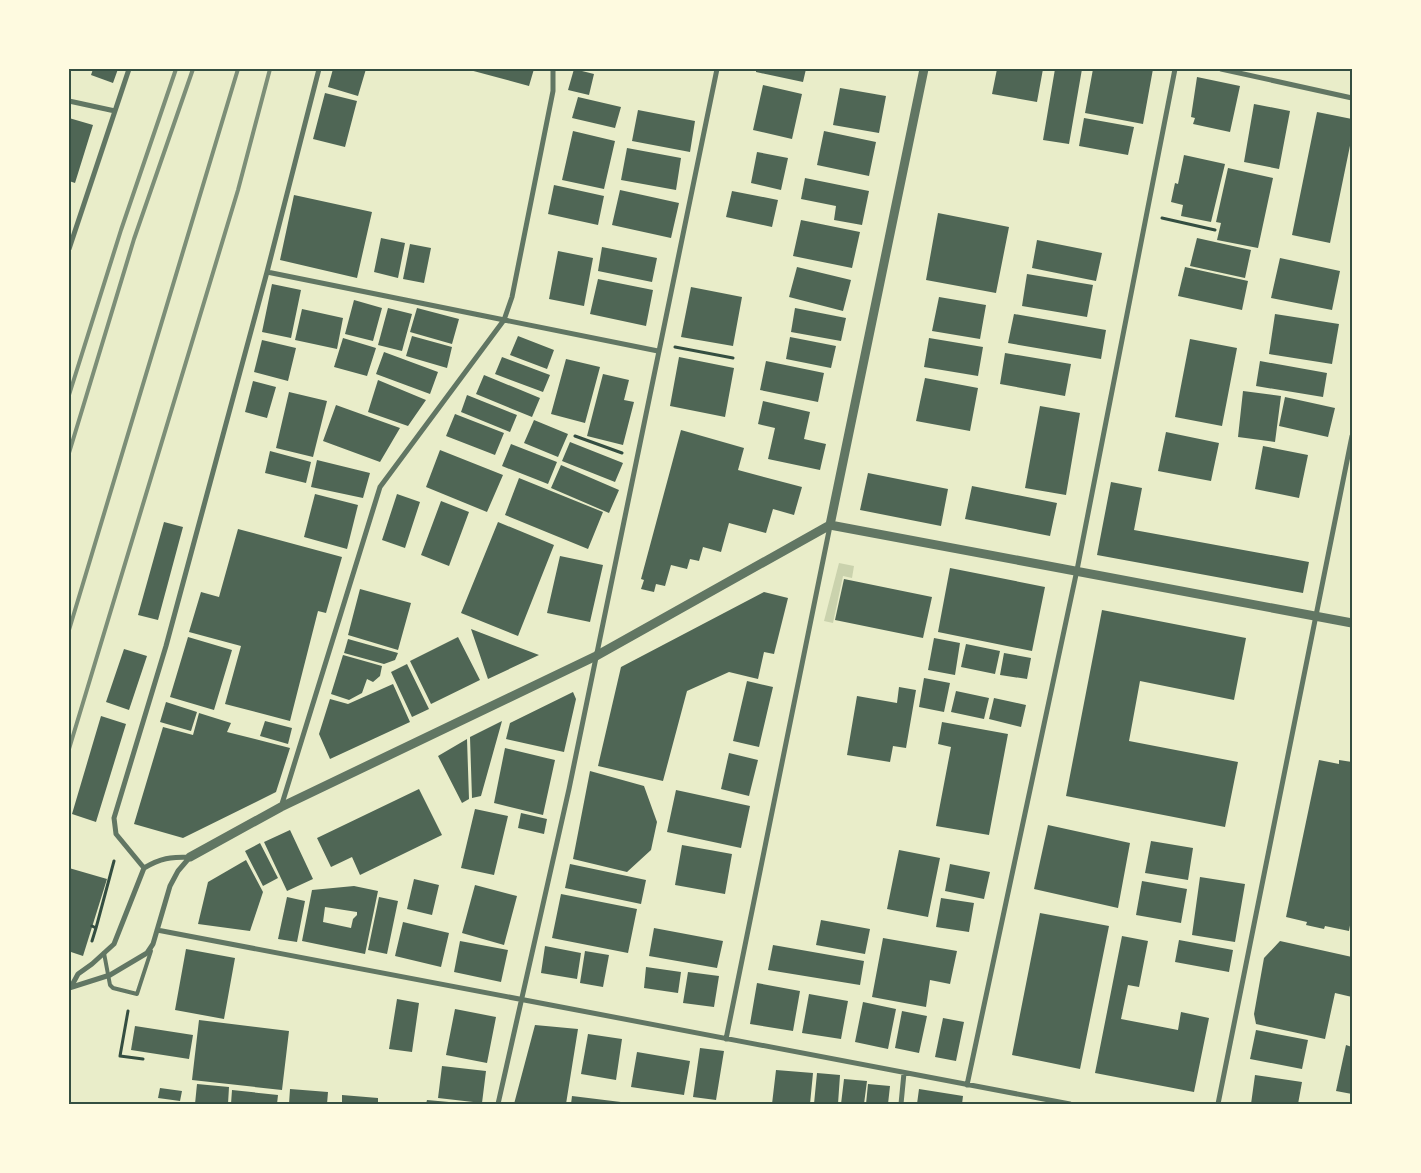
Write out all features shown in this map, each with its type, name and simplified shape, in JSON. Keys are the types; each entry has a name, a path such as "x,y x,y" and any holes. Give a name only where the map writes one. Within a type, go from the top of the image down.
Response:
{"street":[{"path":"69,249 129,69"},
{"path":"144,868 116,834 114,818 166,646 267,272 318,69"},
{"path":"281,807 380,487 504,320 512,297 553,91 553,69"},
{"path":"498,1104 523,1000 569,789 717,69"},
{"path":"726,1039 924,69"},
{"path":"967,1084 1076,570 1175,69"},
{"path":"1221,69 1352,98"},
{"path":"69,101 114,111"},
{"path":"267,272 658,351"},
{"path":"1218,1104 1352,436"},
{"path":"70,987 110,975 147,953 153,944 170,886 178,871 190,857 281,807 596,656 830,525 1352,623"},
{"path":"70,987 78,974 114,944 144,868 168,858 190,857"},
{"path":"157,930 1070,1104"},
{"path":"901,1104 904,1073"}],"lane":[{"path":"104,953 110,975 110,985 113,988 137,994 153,944"}],"path":[{"path":"1146,214 1215,230"},
{"path":"660,344 733,358"},
{"path":"575,436 637,458"},
{"path":"96,928 114,861"},
{"path":"128,1011 120,1056 143,1059"}],"green space":[{"path":"839,563 854,566 852,578 843,576 833,623 824,621"}],"building":[{"path":"93,69 118,69 113,83 91,75"},
{"path":"333,69 366,69 358,96 328,87"},
{"path":"466,69 534,69 529,86"},
{"path":"574,69 594,74 589,95 568,90"},
{"path":"756,69 806,69 803,82 756,72"},
{"path":"997,69 1043,69 1037,102 992,94"},
{"path":"1055,69 1082,69 1069,144 1043,140"},
{"path":"1093,69 1153,69 1143,124 1085,113"},
{"path":"1197,77 1240,86 1230,132 1193,124 1195,118 1191,117"},
{"path":"763,85 802,94 792,139 753,130"},
{"path":"840,88 886,96 879,133 833,125"},
{"path":"325,93 357,101 345,147 313,139"},
{"path":"578,97 621,107 615,128 572,118"},
{"path":"1254,104 1290,111 1279,169 1244,162"},
{"path":"638,110 695,121 690,152 632,141"},
{"path":"1317,112 1352,119 1352,136 1330,243 1292,235"},
{"path":"69,118 93,125 75,183 69,181"},
{"path":"1084,118 1134,127 1128,155 1079,146"},
{"path":"573,131 615,141 604,189 562,180"},
{"path":"824,131 876,142 869,176 817,165"},
{"path":"627,148 681,158 676,190 621,180"},
{"path":"757,152 788,158 781,190 751,183"},
{"path":"1184,155 1225,164 1211,222 1181,216 1183,205 1171,202 1175,183 1178,184"},
{"path":"1228,168 1273,178 1258,248 1217,240 1221,223 1216,222"},
{"path":"805,178 869,191 862,225 834,220 836,206 801,199"},
{"path":"554,185 604,196 598,225 548,214"},
{"path":"620,190 679,203 671,238 612,225"},
{"path":"732,191 778,200 772,227 726,217"},
{"path":"294,195 372,212 357,278 280,260"},
{"path":"938,213 1009,227 996,293 926,280"},
{"path":"801,220 860,232 852,268 793,256"},
{"path":"381,238 405,243 398,278 374,272"},
{"path":"1197,238 1251,250 1245,278 1190,266"},
{"path":"1037,240 1102,253 1096,281 1032,268"},
{"path":"410,244 431,248 424,283 403,279"},
{"path":"602,247 657,258 652,282 598,271"},
{"path":"558,251 593,258 584,306 549,299"},
{"path":"1280,258 1340,271 1332,310 1271,298"},
{"path":"797,267 851,280 843,311 789,297"},
{"path":"1185,267 1248,281 1242,310 1178,296"},
{"path":"1027,274 1093,285 1087,317 1022,306"},
{"path":"598,279 653,290 646,326 590,314"},
{"path":"272,284 301,290 291,338 262,332"},
{"path":"691,287 742,297 733,346 681,337"},
{"path":"939,297 986,305 980,339 932,331"},
{"path":"354,300 382,308 373,341 345,334"},
{"path":"388,308 412,314 402,351 378,345"},
{"path":"417,308 459,319 452,344 410,332"},
{"path":"795,308 846,318 841,341 791,332"},
{"path":"302,309 343,318 337,349 295,340"},
{"path":"1014,314 1106,330 1101,359 1008,343"},
{"path":"1275,314 1339,324 1332,364 1269,354"},
{"path":"412,336 452,347 447,368 406,356"},
{"path":"518,336 554,350 547,369 510,355"},
{"path":"790,337 836,346 831,368 786,359"},
{"path":"343,338 376,348 367,376 334,367"},
{"path":"929,338 983,347 978,376 924,367"},
{"path":"1190,339 1237,348 1222,426 1175,417"},
{"path":"262,340 296,348 288,381 254,372"},
{"path":"384,352 438,372 430,394 376,374"},
{"path":"1005,353 1071,364 1065,396 1000,384"},
{"path":"502,357 550,375 543,392 495,374"},
{"path":"679,357 734,368 725,417 670,406"},
{"path":"566,359 600,367 585,423 551,414"},
{"path":"766,361 824,373 818,402 760,390"},
{"path":"1260,361 1327,373 1323,397 1256,386"},
{"path":"603,374 629,380 624,400 634,402 623,445 587,436"},
{"path":"484,375 540,398 532,417 476,394"},
{"path":"925,378 978,388 970,431 916,421"},
{"path":"378,380 426,400 408,426 368,412"},
{"path":"253,381 276,387 267,418 245,412"},
{"path":"1243,391 1281,396 1275,442 1238,437"},
{"path":"289,392 327,401 313,457 276,448"},
{"path":"467,395 517,415 510,432 461,412"},
{"path":"1285,397 1335,408 1328,437 1279,426"},
{"path":"763,401 810,412 804,439 826,444 820,470 768,459 775,428 758,424"},
{"path":"336,405 400,428 380,462 323,441"},
{"path":"1040,406 1080,413 1066,495 1025,488"},
{"path":"455,414 504,433 495,455 446,436"},
{"path":"534,420 568,434 558,457 524,443"},
{"path":"681,430 744,448 738,470 802,487 794,515 773,509 766,533 729,523 721,552 703,547 699,561 690,559 687,569 671,565 665,586 656,584 654,592 641,589 644,580 641,579"},
{"path":"1166,432 1219,443 1211,481 1158,471"},
{"path":"570,442 623,463 615,482 562,461"},
{"path":"511,444 557,462 548,484 502,466"},
{"path":"1263,446 1308,455 1299,498 1255,489"},
{"path":"440,450 503,475 487,512 426,487"},
{"path":"270,451 311,462 306,483 265,473"},
{"path":"317,460 370,473 363,498 311,487"},
{"path":"561,465 619,490 609,513 551,488"},
{"path":"868,473 948,489 941,526 860,510"},
{"path":"519,478 603,512 588,549 505,515"},
{"path":"1111,482 1142,488 1134,530 1309,562 1303,593 1097,555"},
{"path":"972,486 1057,503 1050,536 965,519"},
{"path":"315,494 358,505 347,549 304,537"},
{"path":"397,494 420,502 405,548 382,540"},
{"path":"441,501 469,512 449,566 421,555"},
{"path":"164,522 183,527 158,620 138,615"},
{"path":"498,522 554,545 518,636 461,613"},
{"path":"238,529 342,557 326,613 318,611 290,721 225,704 241,646 189,632 201,592 219,597"},
{"path":"560,556 603,565 590,622 547,613"},
{"path":"950,568 1045,587 1032,651 938,632"},
{"path":"844,579 932,597 923,638 835,620"},
{"path":"360,589 411,603 398,650 348,635"},
{"path":"764,592 788,598 774,654 764,652 758,679 729,672 687,691 663,781 598,766 621,667"},
{"path":"1102,610 1246,638 1234,700 1140,681 1129,741 1238,762 1225,827 1066,796"},
{"path":"471,629 539,655 488,679"},
{"path":"188,637 232,650 214,710 170,697"},
{"path":"458,637 480,680 431,704 410,661"},
{"path":"934,638 960,643 955,675 928,670"},
{"path":"348,639 398,653 395,660 384,664 344,653"},
{"path":"966,644 1000,651 995,674 961,667"},
{"path":"124,649 147,656 129,710 106,702"},
{"path":"1004,653 1031,658 1027,679 1000,675"},
{"path":"343,655 382,666 380,676 373,682 367,679 362,693 349,700 331,694"},
{"path":"407,664 429,709 412,717 391,672"},
{"path":"924,678 950,683 944,712 919,707"},
{"path":"747,681 773,687 759,747 733,741"},
{"path":"393,684 410,722 330,759 319,734 330,699 348,704"},
{"path":"899,687 916,690 906,748 893,746 890,762 847,755 857,696 897,703"},
{"path":"956,691 989,698 984,719 951,712"},
{"path":"573,692 576,699 564,752 506,739 510,723"},
{"path":"994,698 1026,705 1021,727 989,719"},
{"path":"166,702 197,712 191,731 160,722"},
{"path":"199,713 231,723 227,732 290,748 276,792 183,838 134,824 163,727 193,735"},
{"path":"101,716 126,724 96,822 72,814"},
{"path":"265,721 292,728 288,744 260,736"},
{"path":"502,721 481,796 472,798 470,737"},
{"path":"942,722 1008,734 989,835 936,826 951,747 938,744"},
{"path":"467,739 469,799 462,803 438,756"},
{"path":"505,748 555,760 543,815 494,803"},
{"path":"729,753 758,760 749,796 721,789"},
{"path":"1319,760 1339,764 1339,760 1352,762 1352,914 1349,931 1325,926 1324,929 1306,925 1307,922 1286,917"},
{"path":"590,771 644,786 657,822 651,850 627,872 573,859"},
{"path":"419,789 442,835 360,875 352,857 331,867 317,838"},
{"path":"676,790 750,806 741,848 667,832"},
{"path":"475,809 508,816 494,875 461,868"},
{"path":"521,813 547,819 544,834 518,828"},
{"path":"1048,825 1130,843 1118,908 1034,889"},
{"path":"290,830 313,879 287,891 264,842"},
{"path":"1151,841 1193,848 1188,880 1145,873"},
{"path":"260,843 278,878 263,886 245,851"},
{"path":"682,845 732,854 725,894 675,885"},
{"path":"899,850 940,858 928,917 887,909"},
{"path":"246,860 263,892 250,931 198,924 208,882"},
{"path":"570,864 646,880 641,904 565,888"},
{"path":"950,864 990,872 984,899 945,891"},
{"path":"69,868 107,879 83,956 71,952 69,956"},
{"path":"1200,877 1245,884 1235,942 1192,935"},
{"path":"414,879 439,885 432,915 407,909"},
{"path":"1142,881 1187,889 1181,923 1136,915"},
{"path":"475,885 517,896 504,945 462,933"},
{"path":"354,886 378,891 365,954 302,941 312,890","holes":["325,907 357,912 351,928 323,922"]},
{"path":"561,894 637,909 628,953 552,938"},
{"path":"287,897 305,901 297,942 278,939"},
{"path":"379,897 398,901 387,954 368,950"},
{"path":"941,898 974,903 969,932 936,927"},
{"path":"1040,913 1109,926 1080,1069 1012,1055"},
{"path":"821,920 870,929 865,954 816,945"},
{"path":"403,922 449,933 441,967 395,956"},
{"path":"654,928 723,941 717,968 649,956"},
{"path":"1122,936 1148,941 1139,987 1128,985 1121,1019 1178,1030 1181,1012 1209,1018 1194,1092 1095,1073"},
{"path":"883,938 957,951 950,984 930,980 926,1007 872,997"},
{"path":"1179,940 1233,950 1229,972 1175,962"},
{"path":"460,941 508,950 501,982 454,972"},
{"path":"1280,941 1352,957 1352,997 1335,993 1325,1039 1256,1024 1254,1014 1264,958"},
{"path":"773,945 864,961 860,985 768,970"},
{"path":"545,946 581,953 577,979 541,973"},
{"path":"186,949 235,958 224,1019 175,1010"},
{"path":"585,951 609,955 603,987 580,983"},
{"path":"646,967 681,972 678,993 644,988"},
{"path":"688,972 719,976 714,1007 683,1003"},
{"path":"757,983 800,991 793,1031 750,1024"},
{"path":"809,994 848,1001 841,1039 802,1033"},
{"path":"397,999 419,1003 412,1052 389,1049"},
{"path":"863,1002 896,1009 888,1049 855,1042"},
{"path":"455,1009 496,1017 487,1063 446,1055"},
{"path":"902,1011 927,1016 919,1053 895,1048"},
{"path":"943,1018 964,1022 956,1061 935,1057"},
{"path":"199,1020 289,1031 282,1090 192,1080"},
{"path":"535,1025 578,1029 566,1104 514,1104"},
{"path":"135,1026 193,1035 189,1059 131,1050"},
{"path":"1256,1030 1308,1040 1302,1069 1250,1059"},
{"path":"588,1034 622,1039 616,1080 581,1074"},
{"path":"1346,1045 1352,1047 1352,1094 1336,1091"},
{"path":"700,1048 724,1051 716,1100 693,1097"},
{"path":"637,1052 690,1061 684,1095 631,1087"},
{"path":"442,1066 486,1071 482,1103 438,1098"},
{"path":"776,1070 813,1073 810,1104 772,1104"},
{"path":"817,1073 840,1075 838,1104 814,1104"},
{"path":"1255,1075 1302,1082 1298,1104 1251,1104"},
{"path":"844,1079 867,1081 864,1104 841,1104"},
{"path":"197,1084 229,1087 228,1104 195,1104"},
{"path":"868,1084 890,1086 888,1104 866,1104"},
{"path":"160,1088 182,1091 180,1101 158,1098"},
{"path":"290,1089 328,1092 327,1104 289,1104"},
{"path":"919,1089 963,1096 962,1104 917,1104"},
{"path":"232,1090 278,1095 277,1104 231,1104"},
{"path":"342,1095 378,1098 378,1104 342,1104"},
{"path":"572,1096 629,1103 571,1104"},
{"path":"427,1100 460,1103 460,1104 426,1104"}],"railway":[{"path":"69,395 121,230 176,69"},
{"path":"69,453 134,239 193,69"},
{"path":"69,630 238,69"},
{"path":"69,749 238,190 270,69"}]}
